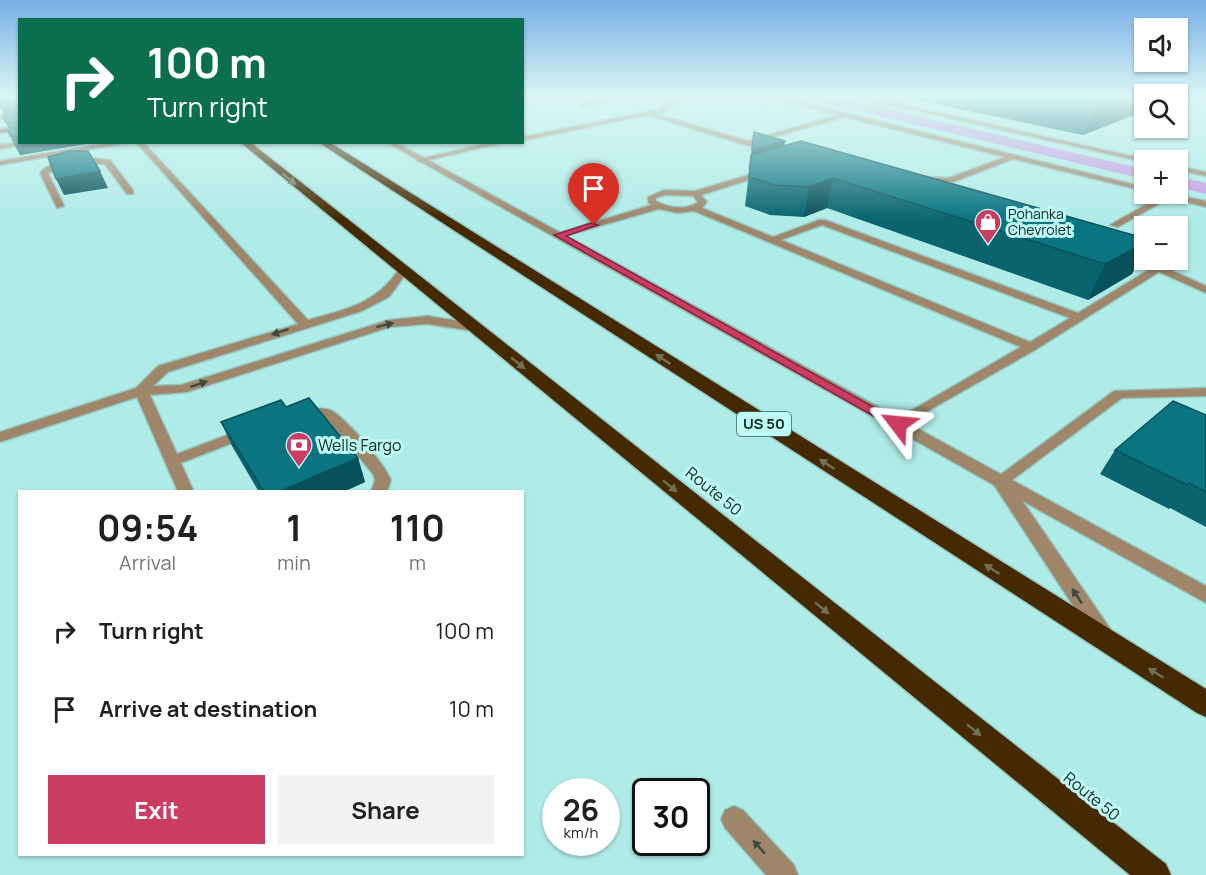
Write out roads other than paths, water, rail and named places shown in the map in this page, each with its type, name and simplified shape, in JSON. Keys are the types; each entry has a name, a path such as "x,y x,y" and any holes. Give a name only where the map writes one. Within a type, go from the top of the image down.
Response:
{"highway":[{"name":"Route 50","path":"246,144 1155,875"},
{"name":"US 50","path":"325,144 1206,704"}],"street":[{"path":"724,137 783,155"},
{"path":"744,143 766,137"},
{"path":"934,137 1134,186"},
{"path":"1040,137 1134,158"},
{"path":"0,147 21,144"},
{"path":"0,163 118,144"},
{"path":"141,144 305,324"},
{"path":"392,144 1206,596"},
{"path":"420,160 495,144"},
{"path":"907,186 926,179 950,180 1012,156"},
{"path":"60,206 44,173 46,170 75,161 107,162 130,192"},
{"path":"658,206 651,200 657,194 673,191 695,194 781,167"},
{"path":"1188,170 1206,174"},
{"path":"558,235 658,206 680,210 695,208 703,202 695,194"},
{"path":"1188,200 1206,204"},
{"path":"1115,225 1150,204"},
{"path":"695,208 1031,347"},
{"path":"772,240 822,222 1079,317"},
{"path":"1113,254 1134,261"},
{"path":"898,424 1031,347 1155,270"},
{"path":"1162,270 1206,290"},
{"path":"141,391 163,369 358,309 390,292 403,271"},
{"path":"0,437 141,391 182,389 389,324 427,320 473,327"},
{"path":"141,391 185,490"},
{"path":"1000,480 1119,393 1206,392"},
{"path":"282,420 308,412 325,413 333,417 380,472 383,480 380,490"},
{"path":"172,461 260,428"},
{"path":"1000,480 1110,644"},
{"path":"734,819 784,875"}],"place":[{"name":"Pohanka Chevrolet","path":"988,245"},
{"name":"Wells Fargo","path":"299,468"}]}
